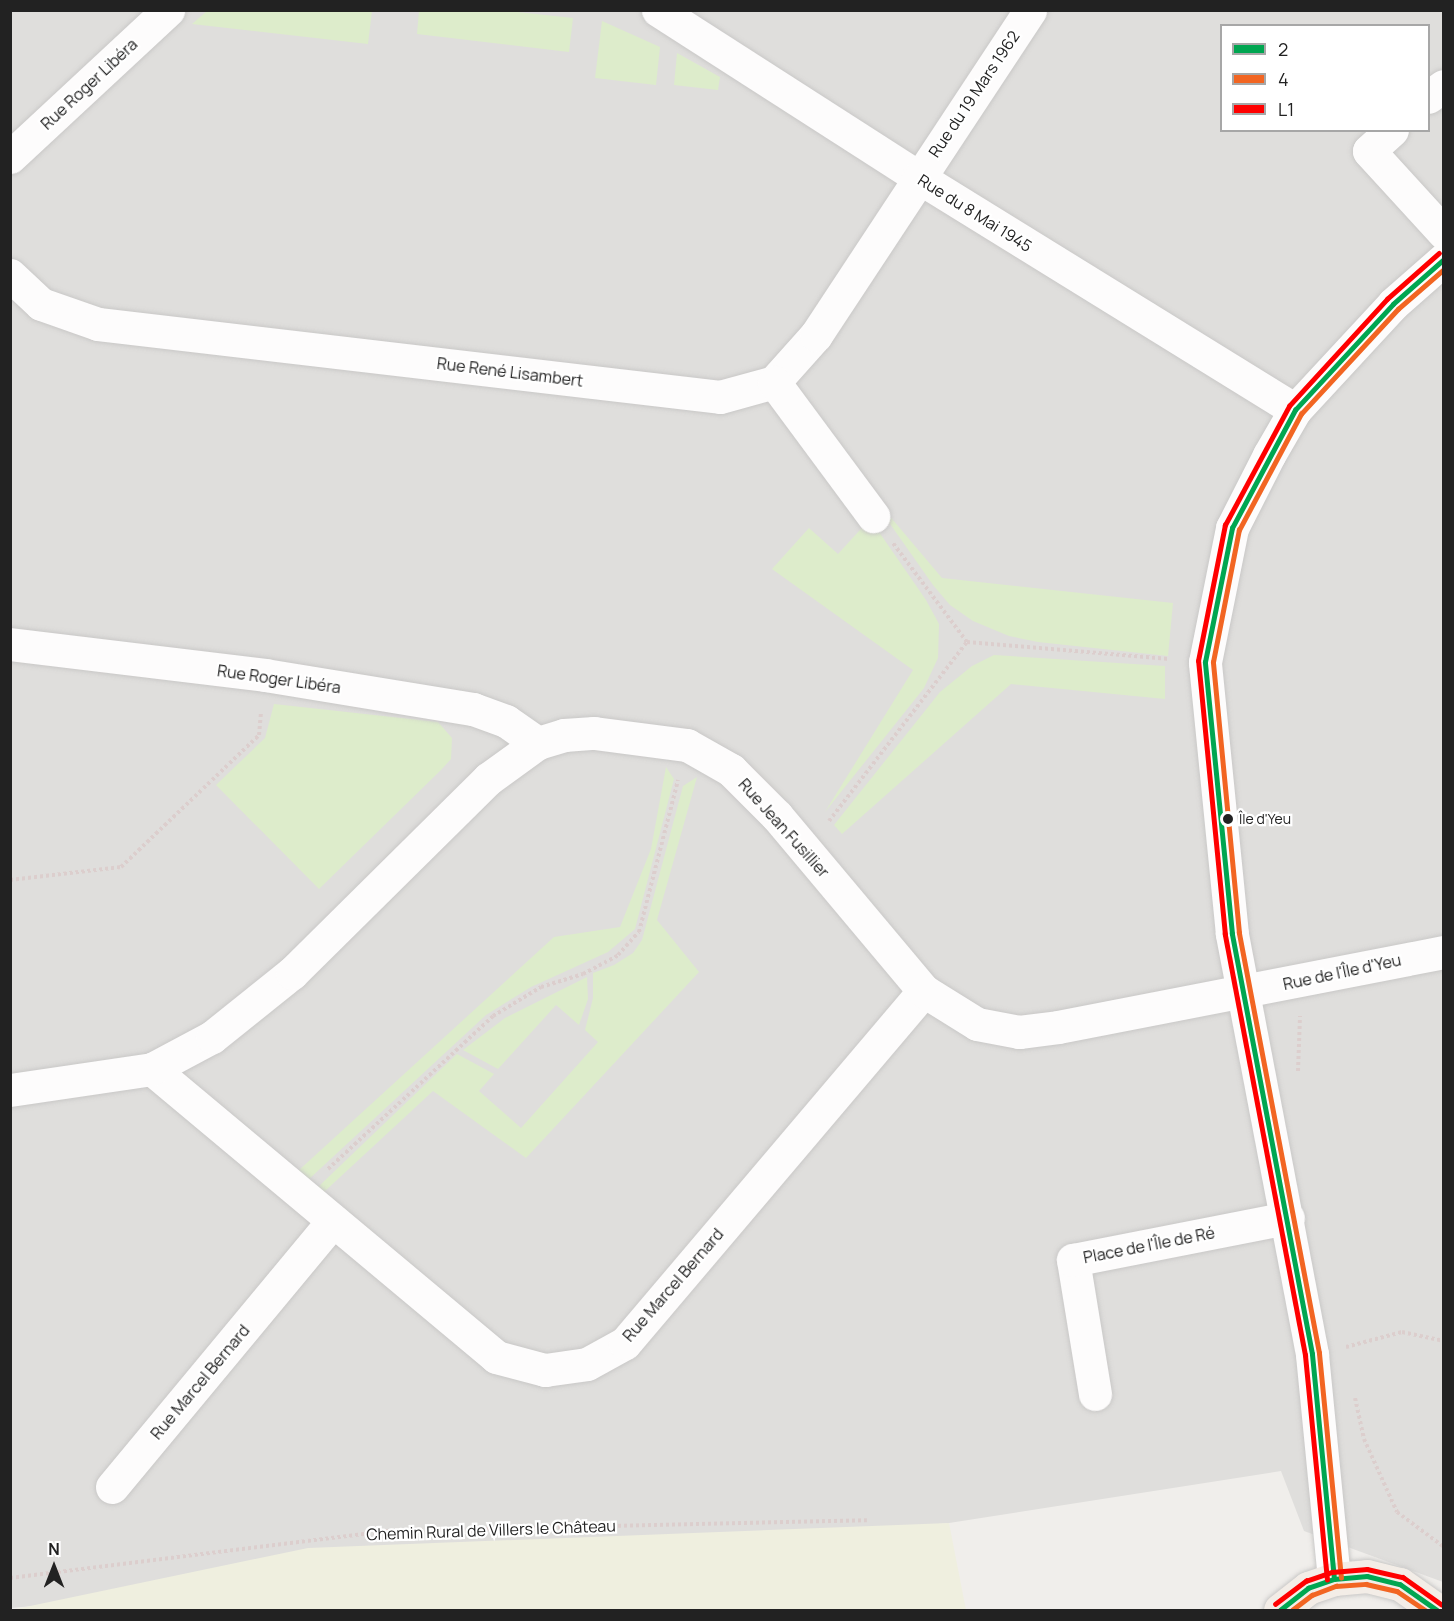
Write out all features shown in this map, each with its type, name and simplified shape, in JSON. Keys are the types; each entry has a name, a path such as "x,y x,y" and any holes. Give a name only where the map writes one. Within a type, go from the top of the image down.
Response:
{"main road":[{"path":"1280,1611 1308,1588 1334,1579 1367,1576 1400,1584 1436,1606"}],"street":[{"name":"Rue Roger Libéra","path":"10,157 168,10"},
{"name":"Rue du 8 Mai 1945","path":"658,10 918,177 1295,411"},
{"name":"Rue du 19 Mars 1962","path":"918,177 1030,10"},
{"path":"1430,96 1443,86"},
{"path":"1390,132 1369,151 1443,233"},
{"path":"873,516 774,382 816,336 918,177"},
{"path":"1334,1579 1312,1354 1288,1218 1241,992 1212,756 1205,662 1232,528 1295,411 1394,304 1443,259"},
{"name":"Rue René Lisambert","path":"10,275 41,304 98,324 720,397 774,382"},
{"name":"Rue Roger Libéra","path":"10,644 265,675 473,709 506,721 538,743"},
{"name":"Rue Jean Fusillier","path":"10,1090 152,1069 212,1037 292,974 488,779 538,743 564,735 594,733 687,745 731,770 806,850 924,991 977,1024 1019,1032 1241,992"},
{"name":"Rue de l'Île d'Yeu","path":"1241,992 1443,952"},
{"name":"Rue Marcel Bernard","path":"152,1069 496,1357 545,1370 587,1364 625,1343 924,991"},
{"name":"Place de l'Île de Ré","path":"1095,1394 1073,1260 1288,1218"},
{"name":"Rue Marcel Bernard","path":"112,1487 333,1221"}],"path":[{"path":"873,516 967,642 1205,662"},
{"path":"806,850 967,642"},
{"path":"10,880 121,867 259,735 265,675"},
{"path":"301,1194 492,1016 542,987 583,974 618,955 639,932 687,745"},
{"path":"1294,983 1300,1017 1296,1059 1300,1082"},
{"path":"1345,1347 1402,1332 1443,1341"},
{"path":"1343,1336 1347,1359"},
{"path":"1354,1393 1364,1439 1397,1512 1443,1547"},
{"name":"Chemin Rural de Villers le Château","path":"10,1578 390,1531 867,1520"}],"shaded area":[{"path":"11,11 1443,11 1443,1582 1304,1531 1281,1471 949,1523 11,1608"}],"green space":[{"path":"207,11 372,11 368,44 192,24"},
{"path":"419,11 508,11 573,18 569,52 417,34"},
{"path":"602,21 660,47 656,85 595,78"},
{"path":"677,53 720,77 718,90 674,85"},
{"path":"882,507 942,578 1173,603 1168,656 1038,642 1009,636 973,621 950,605 933,585 881,511"},
{"path":"870,519 926,600 939,624 938,658 924,688 825,812 913,670 772,569 809,528 838,554"},
{"path":"994,655 1165,666 1165,699 1011,684 842,834 834,825 940,692 972,666"},
{"path":"274,704 438,722 452,738 451,759 319,889 216,785 265,738"},
{"path":"666,767 674,779 635,929 608,952 531,987 486,1015 308,1180 298,1171 554,937 620,927 651,849"},
{"path":"697,777 657,920 699,972 526,1158 433,1091 324,1192 318,1187 457,1054 494,1074 479,1091 521,1128 598,1042 585,1030 593,998 593,973 614,965 633,953 642,940 683,786"},
{"path":"587,977 588,999 579,1025 556,1005 498,1069 463,1050 505,1018"},
{"path":"949,1523 966,1610 11,1610 308,1548"}],"transit line":[{"name":"L1","path":"1327,1580 1305,1355 1225,935 1198,661 1225,525 1289,406 1387,299 1439,253"},
{"name":"2","path":"1334,1579 1312,1354 1232,934 1205,662 1232,528 1295,410 1393,304 1444,259"},
{"name":"4","path":"1341,1578 1319,1353 1239,933 1213,662 1239,530 1301,414 1398,309 1444,269"},
{"name":"L1","path":"1275,1604 1306,1581 1332,1572 1367,1569 1403,1577 1441,1604"},
{"name":"2","path":"1280,1610 1308,1588 1334,1579 1367,1576 1400,1584 1437,1610"},
{"name":"4","path":"1292,1610 1312,1595 1336,1586 1366,1584 1397,1591 1425,1610"}],"place":[{"name":"Île d'Yeu","path":"1228,819"}]}
